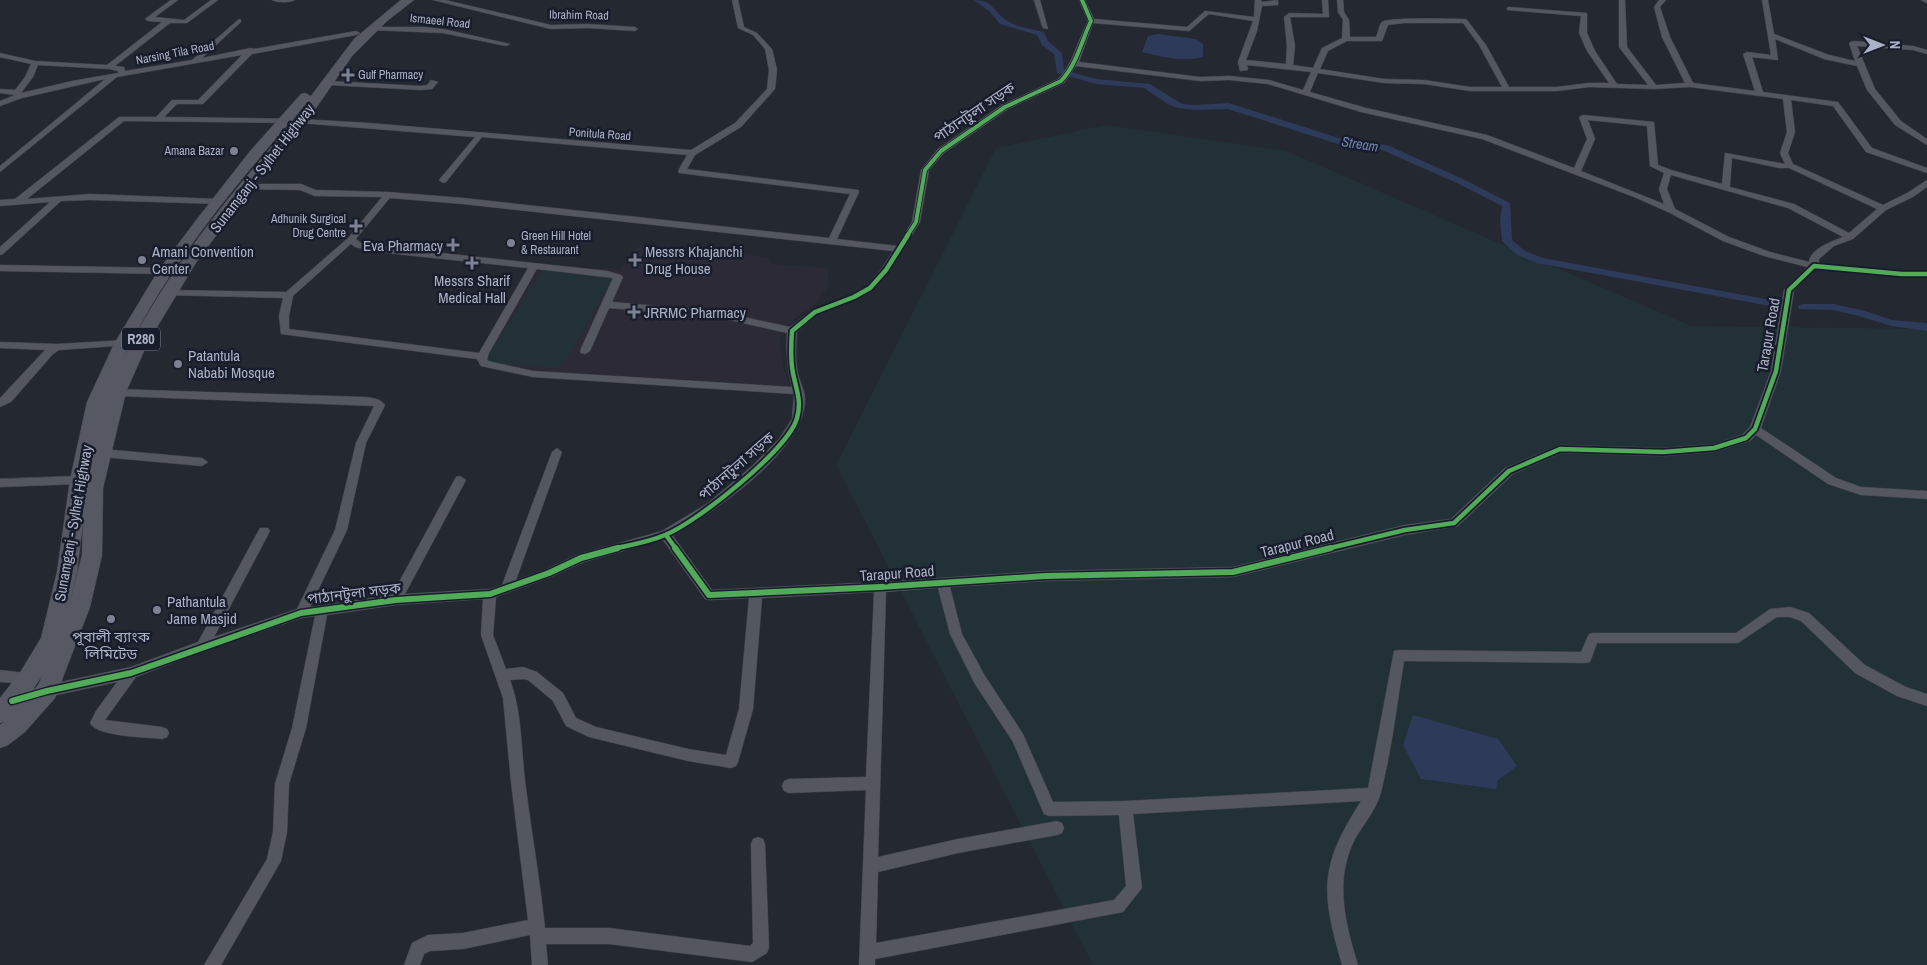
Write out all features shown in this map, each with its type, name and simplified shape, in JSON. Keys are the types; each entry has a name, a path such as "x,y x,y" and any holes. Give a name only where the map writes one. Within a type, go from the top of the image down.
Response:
{"main road":[{"name":"Sunamganj - Sylhet Highway","path":"0,713 12,701 29,678 50,640 67,572 79,480 96,402 122,344 166,271 194,232 282,122 364,31 396,0"},
{"name":"Sunamganj - Sylhet Highway","path":"0,738 17,725 47,691 80,607 92,555 94,488 117,392 140,342 168,293 211,232 300,121 364,31 408,0"},
{"path":"194,232 211,232"},
{"path":"74,510 94,503"}],"street":[{"path":"175,0 148,18 168,21 188,20 215,0"},
{"path":"275,0 292,0"},
{"name":"Ibrahim Road","path":"436,0 550,27 588,26 634,30"},
{"path":"735,0 741,28 754,34 768,49 773,70 771,89 738,125 692,153 682,171 855,192 832,241"},
{"path":"1037,0 1046,28"},
{"path":"1082,0 1091,21 1071,70 1200,79 1230,78 1269,82 1364,110 1484,137 1577,170 1671,210 1726,239 1767,254 1814,266 1902,274 1927,274"},
{"path":"1230,78 1244,68 1242,62 1258,19 1259,2 1276,4 1275,0"},
{"path":"1289,67 1291,46 1287,17 1289,15 1327,16 1325,0"},
{"path":"1340,0 1341,12 1346,20 1346,39"},
{"path":"1622,0 1623,47 1654,87"},
{"path":"1663,0 1657,7 1666,37 1690,85"},
{"path":"1760,94 1747,54 1775,58 1772,31 1765,0"},
{"path":"1509,9 1585,14 1583,33 1591,51 1614,85"},
{"path":"1091,21 1189,29 1207,12 1258,19"},
{"path":"109,67 168,21"},
{"path":"193,61 239,21"},
{"path":"1306,92 1325,50 1346,39 1379,39 1384,23 1405,21 1465,21 1482,45 1507,89"},
{"name":"Ismaeel Road","path":"364,31 424,29 506,44"},
{"name":"Narsing Tila Road","path":"0,104 18,95 72,83 364,31"},
{"path":"1771,35 1827,57 1860,64"},
{"path":"1927,52 1913,48 1853,43 1871,90 1898,123 1927,143"},
{"path":"157,120 175,102 200,102 251,50"},
{"path":"0,55 35,63 121,69 118,75 0,170"},
{"path":"1242,62 1384,81 1424,82 1470,89 1690,85 1835,104 1869,150 1927,171"},
{"path":"0,91 18,95 35,63"},
{"name":"পাঠানটুলা সড়ক","path":"12,701 47,691 131,673 300,613 396,600 490,594 549,573 581,558 666,535 712,506 756,470 783,442 797,419 800,398 793,373 791,353 792,331 802,320 815,312 854,297 870,288 886,270 916,222 925,170 941,151 975,130 1005,107 1061,81 1071,70"},
{"path":"328,83 421,88 429,87 434,82"},
{"path":"1787,97 1791,132 1784,153 1790,166"},
{"path":"1577,170 1591,139 1583,117 1651,124 1654,166 1668,172 1791,206 1850,238 1883,208 1910,195 1927,182"},
{"name":"Ponitula Road","path":"17,202 122,119 300,121 369,125 692,153"},
{"path":"443,180 480,135"},
{"path":"1726,188 1728,155 1779,166 1790,166 1883,208"},
{"path":"1668,172 1664,189 1671,210"},
{"path":"246,186 301,187 315,193 388,195 656,221 900,249"},
{"path":"388,195 351,240 288,294 284,316 284,332 478,356"},
{"path":"0,203 90,197 218,202"},
{"path":"0,252 59,199"},
{"name":"Tarapur Road","path":"666,535 709,594 880,587 1045,576 1233,572 1405,530 1454,523 1509,471 1560,449 1663,452 1714,448 1746,438 1755,429 1776,371 1789,290 1814,266 1814,258 1831,244 1850,238"},
{"path":"351,240 358,245 377,249 535,265 618,277 585,351"},
{"path":"535,265 484,353 482,359 485,364 533,374 798,391"},
{"path":"0,268 166,271"},
{"path":"168,293 288,294"},
{"path":"606,305 716,314 792,331"},
{"path":"0,345 57,347 140,342"},
{"path":"0,403 7,399 49,352 57,347"},
{"path":"117,392 364,401 375,402 380,405 361,443 341,530 300,613"},
{"path":"1755,429 1832,481 1862,491 1927,495"},
{"path":"506,588 557,452"},
{"path":"102,453 202,462"},
{"path":"0,483 79,480"},
{"path":"396,600 460,480"},
{"path":"203,646 264,531"},
{"path":"943,582 956,634 980,680 1018,738 1049,809 1125,808 1374,794"},
{"path":"880,587 867,958 1118,907 1134,888 1125,808"},
{"path":"501,675 523,673 532,676 558,697 571,722 594,734 688,755 731,762 746,709 756,593"},
{"path":"490,594 487,635 510,698 540,965"},
{"path":"212,965 274,861 280,832 282,784 299,728 322,610"},
{"path":"1350,965 1340,928 1335,880 1340,857 1347,844 1349,834 1374,794 1399,655 1585,658 1593,638 1738,638 1774,613 1781,611 1797,613 1805,617 1860,669 1902,692 1927,700"},
{"path":"131,673 97,723 102,726 162,733"},
{"path":"0,676 29,678"},
{"path":"789,786 873,783"},
{"path":"870,866 958,846 1057,828"},
{"path":"412,965 418,949 428,943 463,941 537,931 609,936 740,959 752,954 761,947 758,844"}],"shaded area":[{"path":"1106,125 1286,151 1691,326 1927,329 1927,965 1093,965 836,465 996,148"},
{"path":"640,245 767,257 772,264 828,268 829,285 815,304 794,320 780,336 783,368 790,386 476,366 542,264 619,270"},
{"path":"542,269 613,279 561,368 494,363 488,360 488,356"}],"water":[{"path":"1158,34 1195,39 1203,44 1203,57 1180,59 1142,52 1148,36"},
{"path":"1413,715 1498,739 1517,766 1498,780 1496,789 1421,779 1403,745"}],"waterway":[{"name":"Stream","path":"978,0 992,9 1003,22 1041,34 1045,43 1058,53 1060,71 1096,82 1147,86 1168,101 1179,106 1194,108 1229,106 1344,143 1384,147 1460,181 1507,205 1505,220 1507,241 1521,253 1541,261 1776,304"},
{"path":"1803,307 1833,307 1861,313 1891,323 1927,327"}],"cycle path":[{"path":"12,701 47,691 131,673 301,613 396,600 490,594 549,573 581,558 666,535 712,506 755,470 783,442 797,419 800,398 793,373 791,353 792,331 815,312 854,297 870,288 886,270 916,222 925,170 941,151 1005,107 1061,81 1068,74 1076,60 1091,21 1082,0"},
{"path":"666,535 709,595 880,587 1045,576 1233,572 1405,530 1454,523 1509,471 1560,449 1663,452 1714,448 1746,438 1755,429 1776,371 1789,290 1814,266 1902,274 1927,274"}],"place":[{"name":"Gulf Pharmacy","path":"348,75"},
{"name":"Amana Bazar","path":"234,151"},
{"name":"Adhunik Surgical Drug Centre","path":"356,226"},
{"name":"Green Hill Hotel & Restaurant","path":"511,243"},
{"name":"Eva Pharmacy","path":"453,245"},
{"name":"Amani Convention Center","path":"142,260"},
{"name":"Messrs Khajanchi Drug House","path":"635,260"},
{"name":"Messrs Sharif Medical Hall","path":"472,263"},
{"name":"JRRMC Pharmacy","path":"634,312"},
{"name":"Patantula Nababi Mosque","path":"178,364"},
{"name":"Pathantula Jame Masjid","path":"157,610"},
{"name":"পূবালী ব্যাংক লিমিটেড","path":"111,619"}]}
